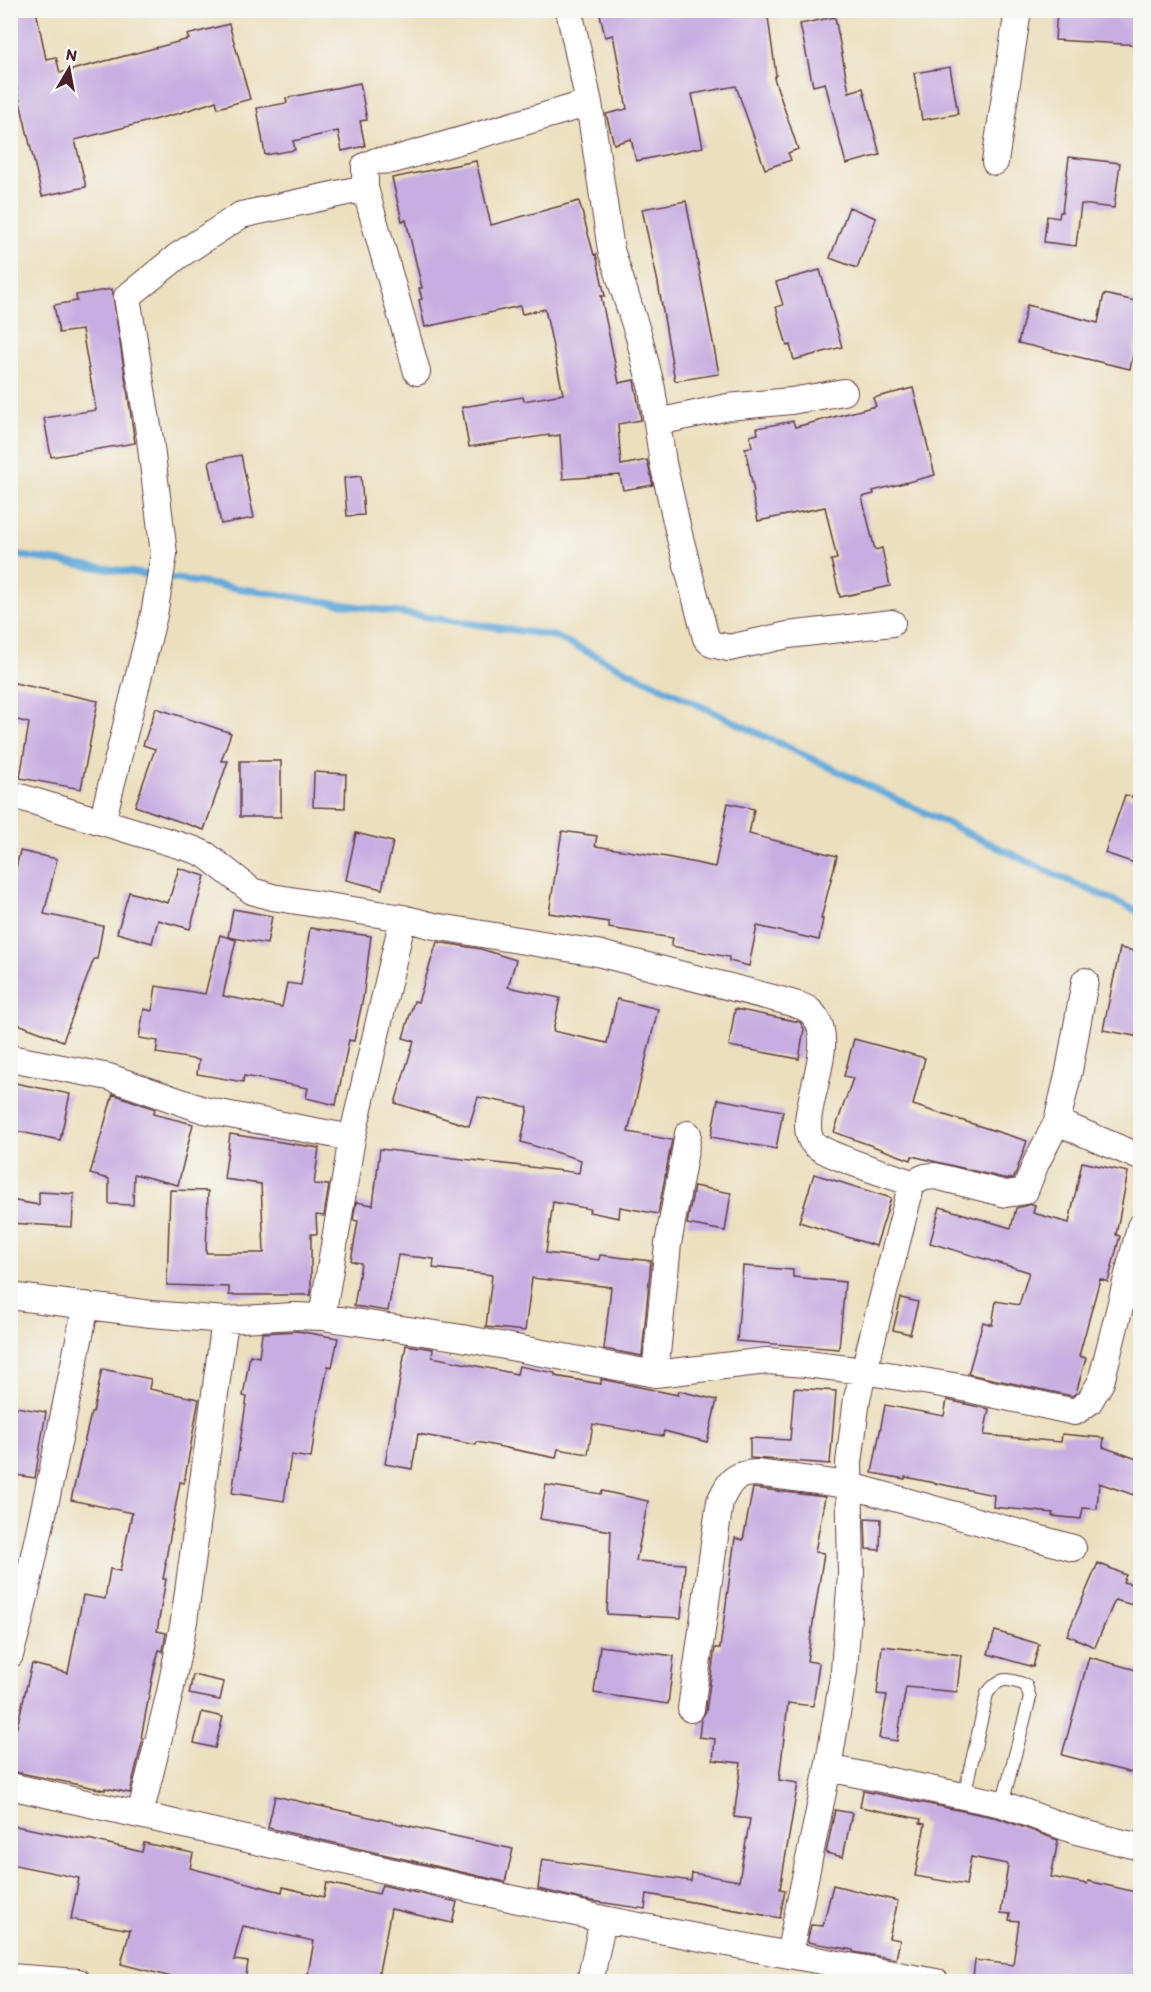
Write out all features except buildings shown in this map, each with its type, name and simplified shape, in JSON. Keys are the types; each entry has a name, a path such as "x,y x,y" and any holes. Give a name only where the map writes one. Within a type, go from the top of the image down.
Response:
{"street":[{"path":"569,10 589,103 611,250 639,337 658,422 663,463 706,638 712,644 729,648 788,635 892,622"},
{"path":"995,162 1018,10"},
{"path":"417,372 365,188 365,166 376,161 393,160 589,103"},
{"path":"102,822 154,615 164,554 150,439 127,297 178,256 241,215 365,188"},
{"path":"658,422 728,408 844,392"},
{"path":"12,802 102,822 195,850 206,855 252,891 272,897 597,953 781,1000 809,1010 819,1020 823,1041 808,1129 813,1143 830,1153 912,1183 925,1177 935,1176 1006,1194 1025,1191 1036,1163 1057,1122 1069,1071 1085,981"},
{"path":"322,1317 352,1138 403,918"},
{"path":"10,1058 109,1077 204,1110 352,1138"},
{"path":"1057,1122 1140,1157"},
{"path":"655,1374 668,1244 688,1134"},
{"path":"789,1955 828,1768 844,1671 851,1574 848,1485 857,1398 912,1183"},
{"path":"10,1296 151,1314 225,1320 294,1316 322,1317 462,1338 655,1374 767,1361 864,1371 959,1387 1074,1412 1089,1402 1101,1382 1140,1227"},
{"path":"10,1655 54,1467 86,1305"},
{"path":"140,1815 170,1692 184,1621 225,1320"},
{"path":"691,1709 720,1501 729,1482 743,1474 756,1473 848,1485 1073,1548"},
{"path":"828,1768 1002,1804 1076,1830 1140,1847"},
{"path":"10,1786 603,1919 936,1982"},
{"path":"590,1982 603,1919"},
{"path":"10,1977 78,1982"}],"lane":[{"path":"964,1796 987,1694 993,1685 1004,1679 1014,1681 1026,1685 1030,1698 1002,1804"}],"waterway":[{"path":"10,554 554,636 1056,875 1140,912"}]}
